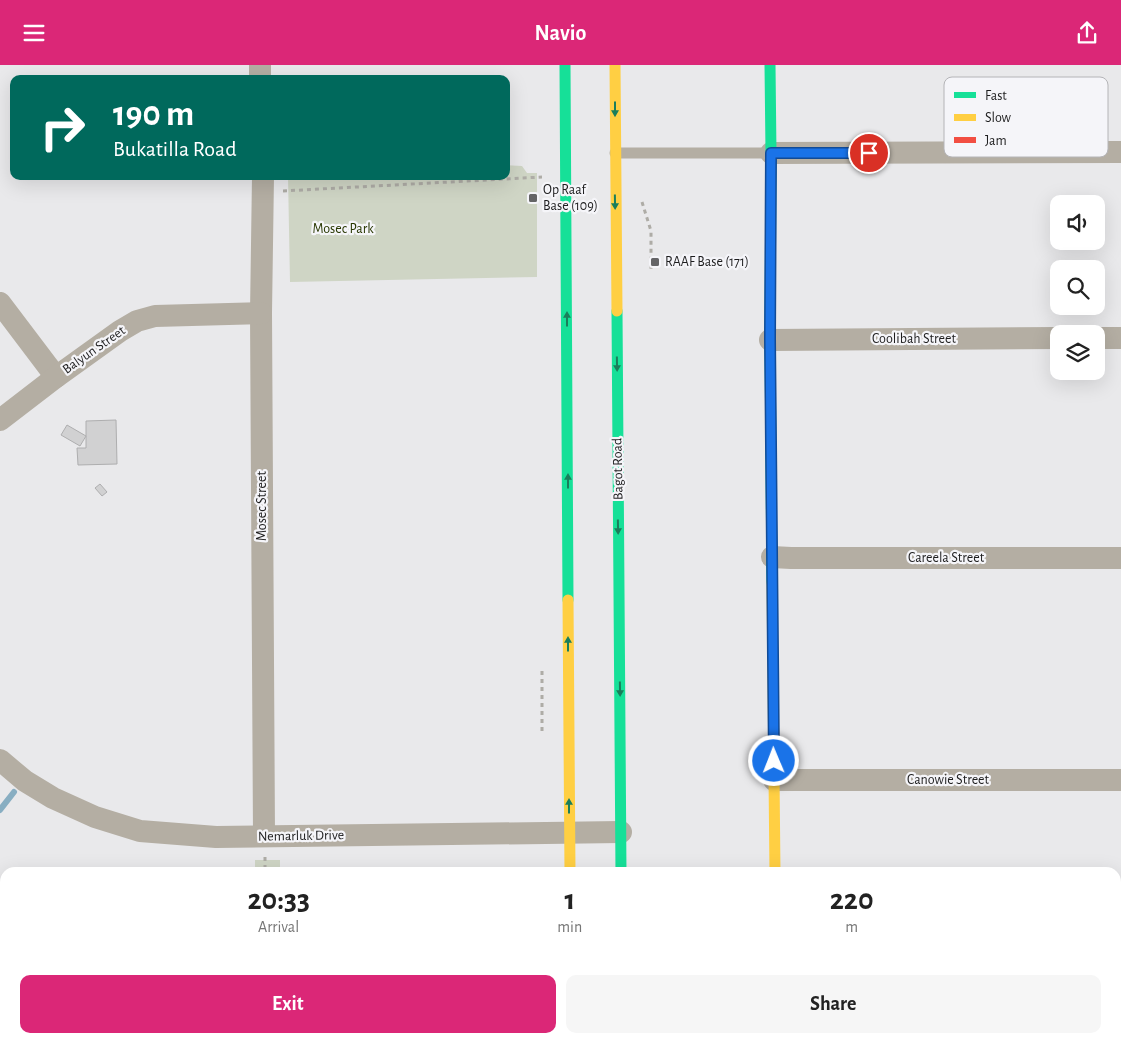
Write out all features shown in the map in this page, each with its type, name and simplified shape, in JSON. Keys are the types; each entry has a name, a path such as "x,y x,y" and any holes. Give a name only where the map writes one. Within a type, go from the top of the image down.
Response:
{"main road":[{"path":"565,65 570,867"},
{"name":"Bagot Road","path":"614,65 621,867"},
{"path":"770,65 770,339 775,867"}],"street":[{"path":"1108,151 1121,151"},
{"path":"771,153 944,152"},
{"name":"Mosec Street","path":"263,184 261,313 264,836"},
{"path":"0,303 56,377"},
{"name":"Balyun Street","path":"0,420 56,377 137,321 155,316 261,313"},
{"path":"1105,338 1121,338"},
{"name":"Coolibah Street","path":"770,339 1050,339"},
{"name":"Careela Street","path":"772,557 1121,558"},
{"name":"Nemarluk Drive","path":"0,760 25,781 53,799 96,817 140,831 216,837 621,832"},
{"name":"Canowie Street","path":"774,780 1121,780"}],"lane":[{"path":"615,153 771,153"}],"path":[{"path":"510,178 542,177"},
{"path":"263,184 422,180"},
{"path":"641,199 651,231 651,269"}],"green space":[{"name":"Mosec Park","path":"510,165 522,166 527,173 537,173 537,277 290,282 288,180 510,180"},
{"path":"255,860 280,860 280,867 255,867"}],"building":[{"path":"116,420 117,464 78,465 77,448 86,448 86,421"},
{"path":"67,425 86,436 80,446 61,435"},
{"path":"100,484 107,492 102,496 95,488"}],"waterway":[{"path":"0,810 14,792"}],"traffic: fast":[{"path":"565,65 568,600"},
{"path":"770,65 772,582"},
{"path":"617,311 621,867"}],"traffic: slow":[{"path":"615,65 617,311"},
{"path":"772,582 775,867"},
{"path":"568,600 570,867"}],"place":[{"name":"Op Raaf Base (109)","path":"533,198"},
{"name":"RAAF Base (171)","path":"655,262"}],"route":[{"path":"774,761 770,339 771,153 869,153"}]}
